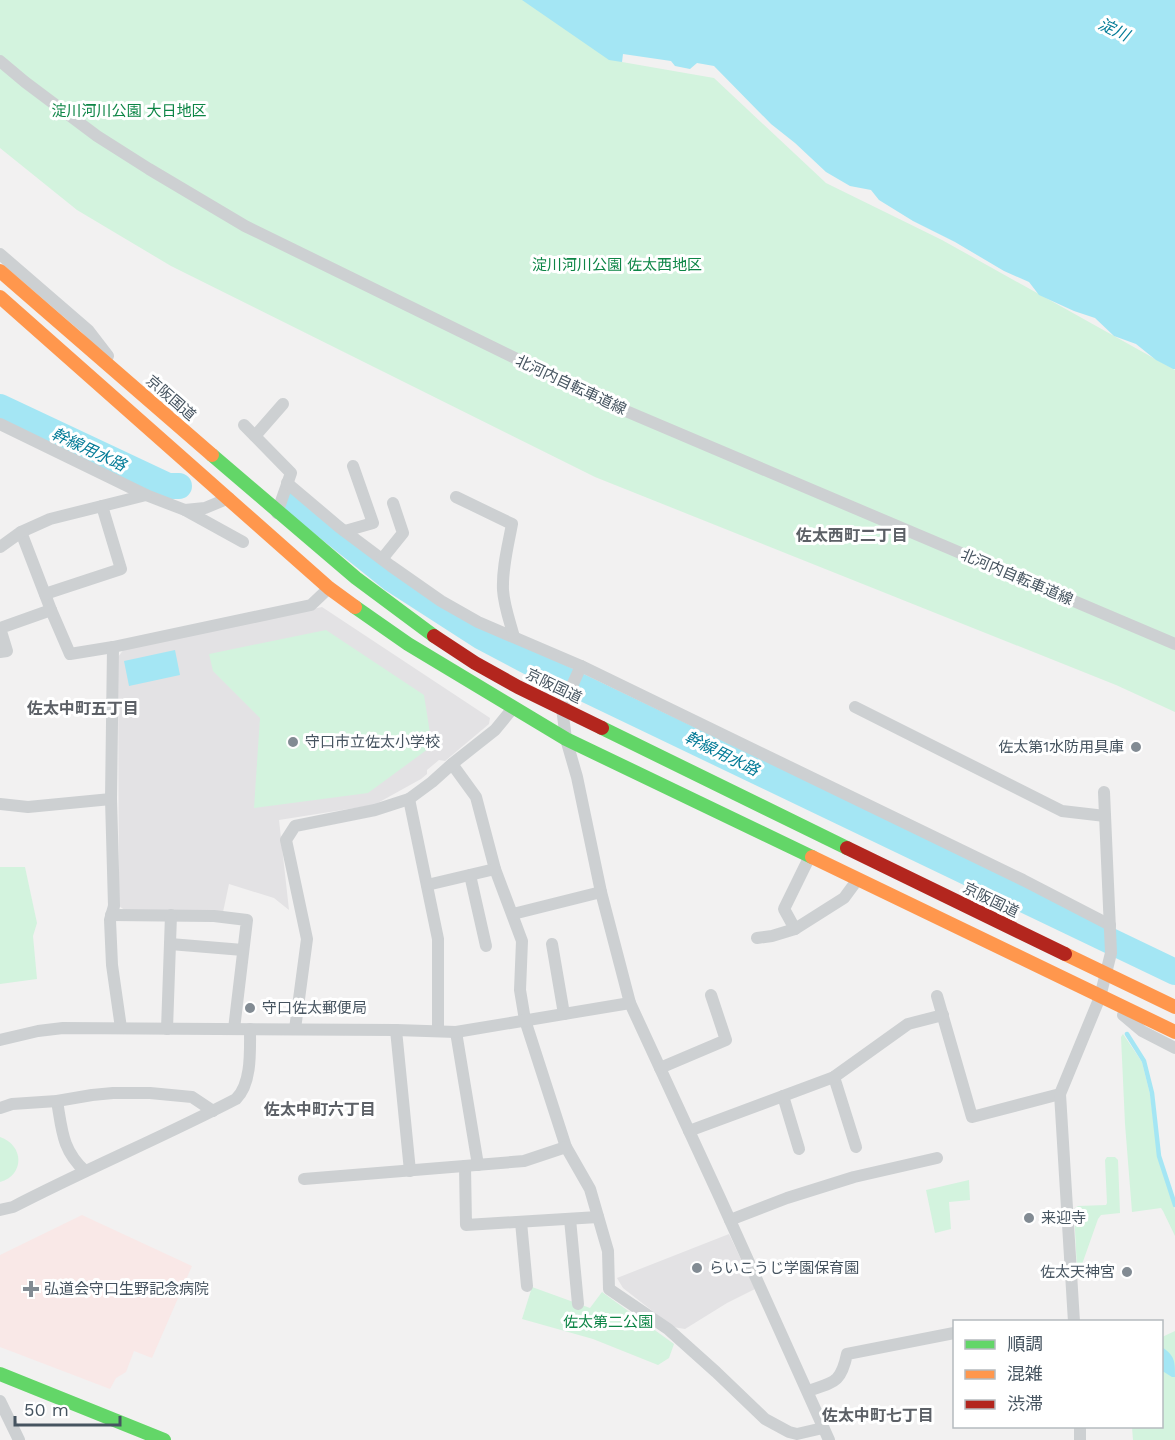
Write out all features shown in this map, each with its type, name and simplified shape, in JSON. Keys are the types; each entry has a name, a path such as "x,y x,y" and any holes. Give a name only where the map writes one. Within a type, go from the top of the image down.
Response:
{"main road":[{"name":"京阪国道","path":"1,271 277,513 362,584 469,660 527,693 1175,1007"},
{"path":"0,297 329,588 408,644 567,739 1175,1032"},
{"path":"0,1374 164,1440"}],"street":[{"name":"北河内自転車道線","path":"0,61 97,136 149,170 245,226 607,403 1175,644"},
{"path":"0,254 88,330 131,386"},
{"path":"255,436 283,404"},
{"path":"0,424 146,495 185,510 243,542"},
{"path":"244,425 291,473 277,513"},
{"path":"345,531 372,523 353,466"},
{"path":"287,483 382,559 441,601 478,622 514,637 579,671 1023,880 1110,926"},
{"path":"0,547 21,532 50,519 146,495"},
{"path":"456,497 512,524 504,570 503,592 514,637"},
{"path":"185,510 205,508 229,498"},
{"path":"382,559 403,533 393,503"},
{"path":"45,594 121,569 102,506"},
{"path":"21,532 70,654 311,605 329,588"},
{"path":"0,652 7,651 0,628 51,610"},
{"path":"113,646 111,799 114,906 110,920 112,965 121,1028"},
{"path":"579,671 562,708 601,892 630,1003 829,1440"},
{"path":"855,707 1062,810 1105,816"},
{"path":"295,1029 307,939 286,840 295,826 375,810 409,799 495,730 513,708"},
{"path":"452,764 476,797 495,869 522,941 520,990 525,1020 566,1147 590,1189 608,1251 609,1289 668,1329 765,1419 788,1436 823,1428"},
{"path":"1074,1320 1060,1094 1100,997 1111,953 1104,792"},
{"path":"0,804 28,807 111,799"},
{"path":"409,799 438,939 438,1031"},
{"path":"795,929 784,909 810,855"},
{"path":"427,885 495,869"},
{"path":"470,875 486,946"},
{"path":"757,938 795,929 844,898 858,879"},
{"path":"513,914 601,892"},
{"path":"111,915 214,916 247,920 234,1029"},
{"path":"166,1029 171,915"},
{"path":"170,944 243,950"},
{"path":"552,944 564,1014"},
{"path":"660,1068 726,1040 711,995"},
{"path":"937,996 972,1117 1060,1094"},
{"path":"1100,997 1142,1031 1175,1048"},
{"path":"0,1040 63,1028 456,1032 630,1003"},
{"path":"689,1131 834,1077 908,1024 943,1015"},
{"path":"0,1210 13,1207 236,1099 242,1094 249,1068 250,1029"},
{"path":"396,1030 410,1171"},
{"path":"456,1032 471,1166 466,1225 598,1217"},
{"path":"834,1077 856,1147"},
{"path":"0,1108 12,1104 57,1101 112,1093 150,1093 192,1097 213,1111"},
{"path":"783,1096 799,1149"},
{"path":"57,1101 63,1137 68,1150 75,1162 85,1171"},
{"path":"304,1179 524,1161 566,1147"},
{"path":"730,1220 787,1198 854,1177 937,1158"},
{"path":"570,1219 578,1304"},
{"path":"521,1222 527,1286"},
{"path":"808,1391 835,1382 844,1370 847,1354 953,1333"},
{"path":"0,1401 19,1440"}],"shaded area":[{"name":"守口市立佐太小学校","path":"322,607 490,718 489,724 445,761 439,760 427,770 427,774 421,779 374,805 279,820 289,910 274,898 229,884 223,912 126,911 119,906 118,657 124,649"},
{"path":"82,1215 192,1266 152,1358 134,1351 126,1372 116,1378 110,1389 0,1347 0,1255"},
{"path":"729,1234 755,1289 685,1329 673,1327 623,1288 617,1278"}],"green space":[{"name":"淀川河川公園 佐太西地区","path":"0,0 524,0 622,62 714,78 826,183 942,240 1175,370 1175,712 1116,685 595,477 171,266 77,210 0,148"},
{"path":"326,630 424,695 432,746 368,793 254,808 260,718 213,671 209,654"},
{"path":"0,867 25,867 37,923 33,936 37,979 0,984"},
{"path":"1123,1034 1142,1062 1150,1094 1158,1158 1175,1210 1175,1236 1161,1208 1132,1212 1125,1124 1121,1037"},
{"path":"0,1137 14,1146 18,1160 14,1173 0,1182"},
{"path":"1107,1157 1115,1157 1118,1160 1120,1213 1101,1215 1098,1219 1080,1270 1078,1270 1074,1211 1078,1206 1106,1205 1105,1160"},
{"path":"969,1180 970,1200 949,1202 951,1229 935,1233 926,1190"},
{"name":"佐太第二公園","path":"532,1287 590,1308 602,1292 674,1344 669,1358 658,1365 593,1339 522,1319"},
{"path":"1175,1331 1175,1440 1133,1440 1132,1428 1163,1428 1163,1337"}],"water":[{"name":"淀川","path":"522,0 1175,0 1175,369 1156,360 1136,344 1114,336 1095,318 1039,295 1029,282 1004,271 955,242 913,221 879,200 871,190 850,186 826,172 771,124 714,66 697,63 690,69 675,66 671,61 623,54 622,62 609,60"},
{"path":"175,650 180,675 129,686 124,661"},
{"path":"1163,1348 1173,1359 1175,1377 1164,1372"}],"waterway":[{"name":"幹線用水路","path":"0,407 168,486 179,486"},
{"name":"幹線用水路","path":"292,499 392,579 482,637 535,665 1175,972"},
{"path":"1127,1034 1144,1061 1152,1093 1159,1156 1175,1205"}],"traffic: fast":[{"path":"212,455 356,578 434,636"},
{"path":"355,607 408,644 566,739 812,857"},
{"path":"602,728 847,848"},
{"path":"0,1374 164,1440"}],"traffic: slow":[{"path":"0,271 212,455"},
{"path":"0,297 329,588 355,607"},
{"path":"812,857 1175,1032"},
{"path":"1065,954 1175,1007"}],"traffic: jam":[{"path":"434,636 475,663 518,687 602,728"},
{"path":"847,848 1065,954"}],"place":[{"name":"守口市立佐太小学校","path":"293,742"},
{"name":"佐太第1水防用具庫","path":"1136,747"},
{"name":"守口佐太郵便局","path":"250,1008"},
{"name":"来迎寺","path":"1029,1218"},
{"name":"らいこうじ学園保育園","path":"697,1268"},
{"name":"佐太天神宮","path":"1127,1272"},
{"name":"弘道会守口生野記念病院","path":"31,1289"}],"district":[{"name":"佐太西町二丁目","path":"852,535"},
{"name":"佐太中町五丁目","path":"83,708"},
{"name":"佐太中町六丁目","path":"320,1109"},
{"name":"佐太中町七丁目","path":"878,1415"}],"park label":[{"name":"淀川河川公園 大日地区","path":"129,111"}]}
